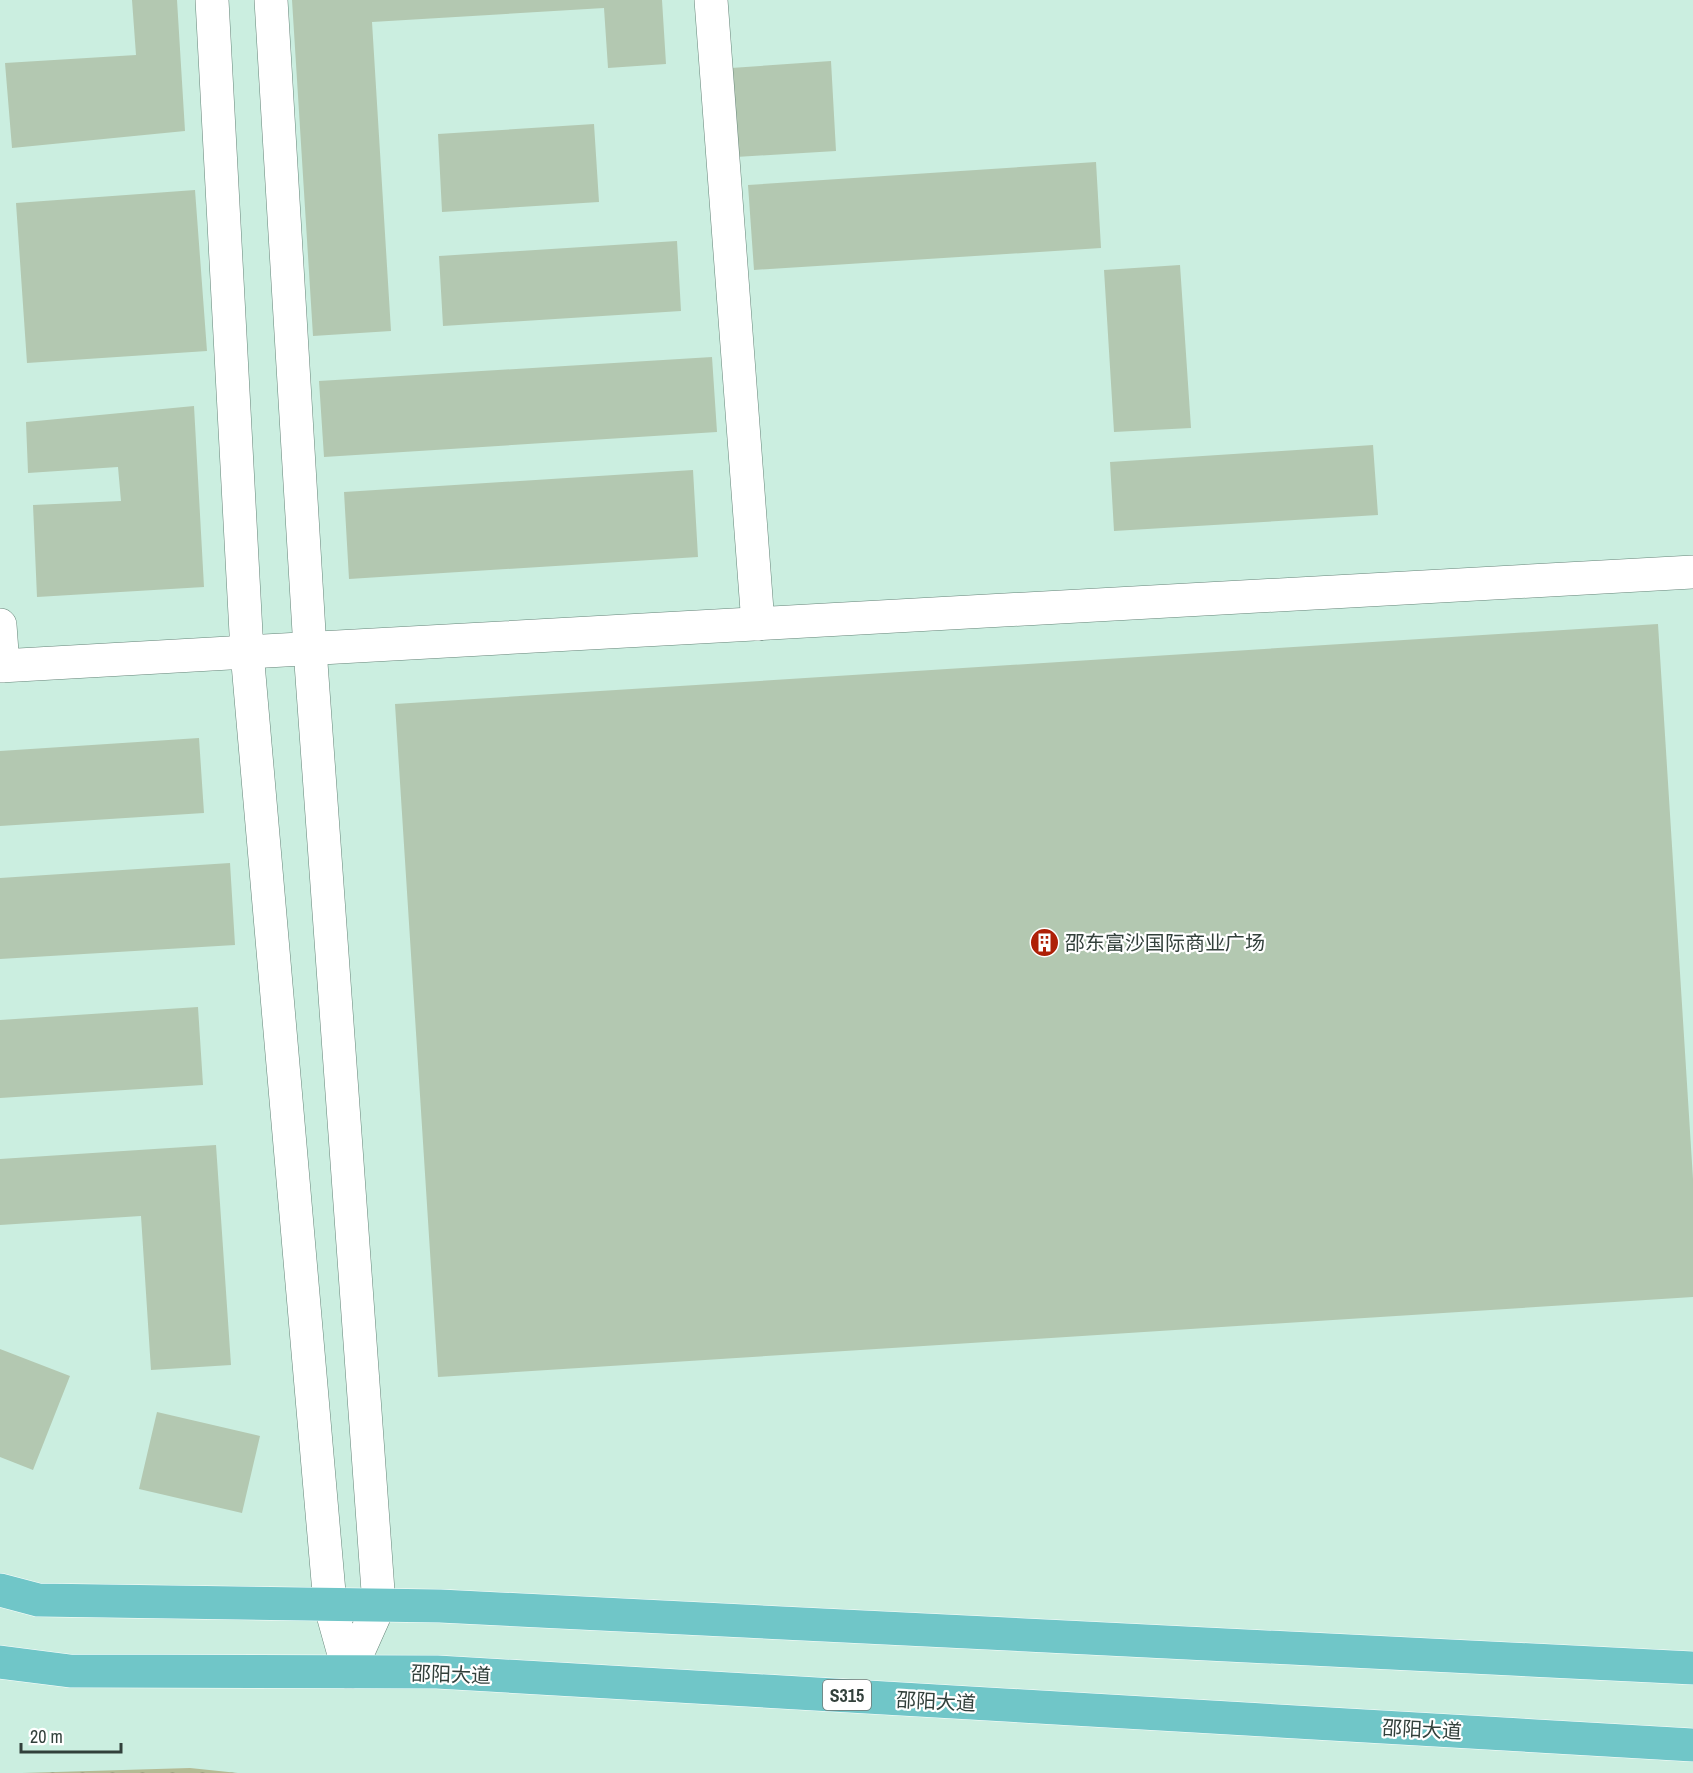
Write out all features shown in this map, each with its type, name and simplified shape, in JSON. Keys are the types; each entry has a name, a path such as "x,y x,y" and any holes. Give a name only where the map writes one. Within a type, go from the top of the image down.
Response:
{"main road":[{"path":"0,1590 38,1600 440,1606 1693,1668"},
{"name":"邵阳大道","path":"0,1662 69,1671 437,1672 1693,1744"}],"street":[{"path":"212,0 247,652 330,1604 349,1672"},
{"path":"271,0 310,649 379,1605 349,1672"},
{"path":"711,0 758,624"},
{"path":"0,625 1,666 1693,572"}],"green space":[{"path":"190,1768 238,1773 22,1773"}],"building":[{"path":"132,0 177,0 185,131 12,148 5,63 136,55"},
{"path":"292,0 662,0 666,64 608,68 604,8 372,22 391,331 313,336"},
{"path":"831,61 836,151 736,157 731,68"},
{"path":"594,124 599,202 442,212 438,134"},
{"path":"1096,162 1101,248 754,270 748,185"},
{"path":"195,190 207,351 27,363 16,203"},
{"path":"677,241 681,311 443,326 439,256"},
{"path":"1180,265 1191,428 1114,432 1104,270"},
{"path":"712,357 717,432 324,457 319,381"},
{"path":"194,406 204,587 37,597 33,505 121,501 118,467 28,473 26,422"},
{"path":"1373,445 1378,515 1114,531 1110,462"},
{"path":"693,470 698,557 349,579 344,492"},
{"name":"邵东富沙国际商业广场","path":"1658,624 1693,1179 1693,1297 438,1377 395,704"},
{"path":"199,738 204,813 0,826 0,751"},
{"path":"230,863 235,945 0,959 0,878"},
{"path":"198,1007 203,1085 0,1098 0,1020"},
{"path":"216,1145 231,1365 151,1370 141,1216 0,1225 0,1159"},
{"path":"0,1349 70,1376 33,1470 0,1457"},
{"path":"157,1412 260,1436 242,1513 139,1489"}],"place":[{"name":"邵东富沙国际商业广场","path":"1044,942"}]}
